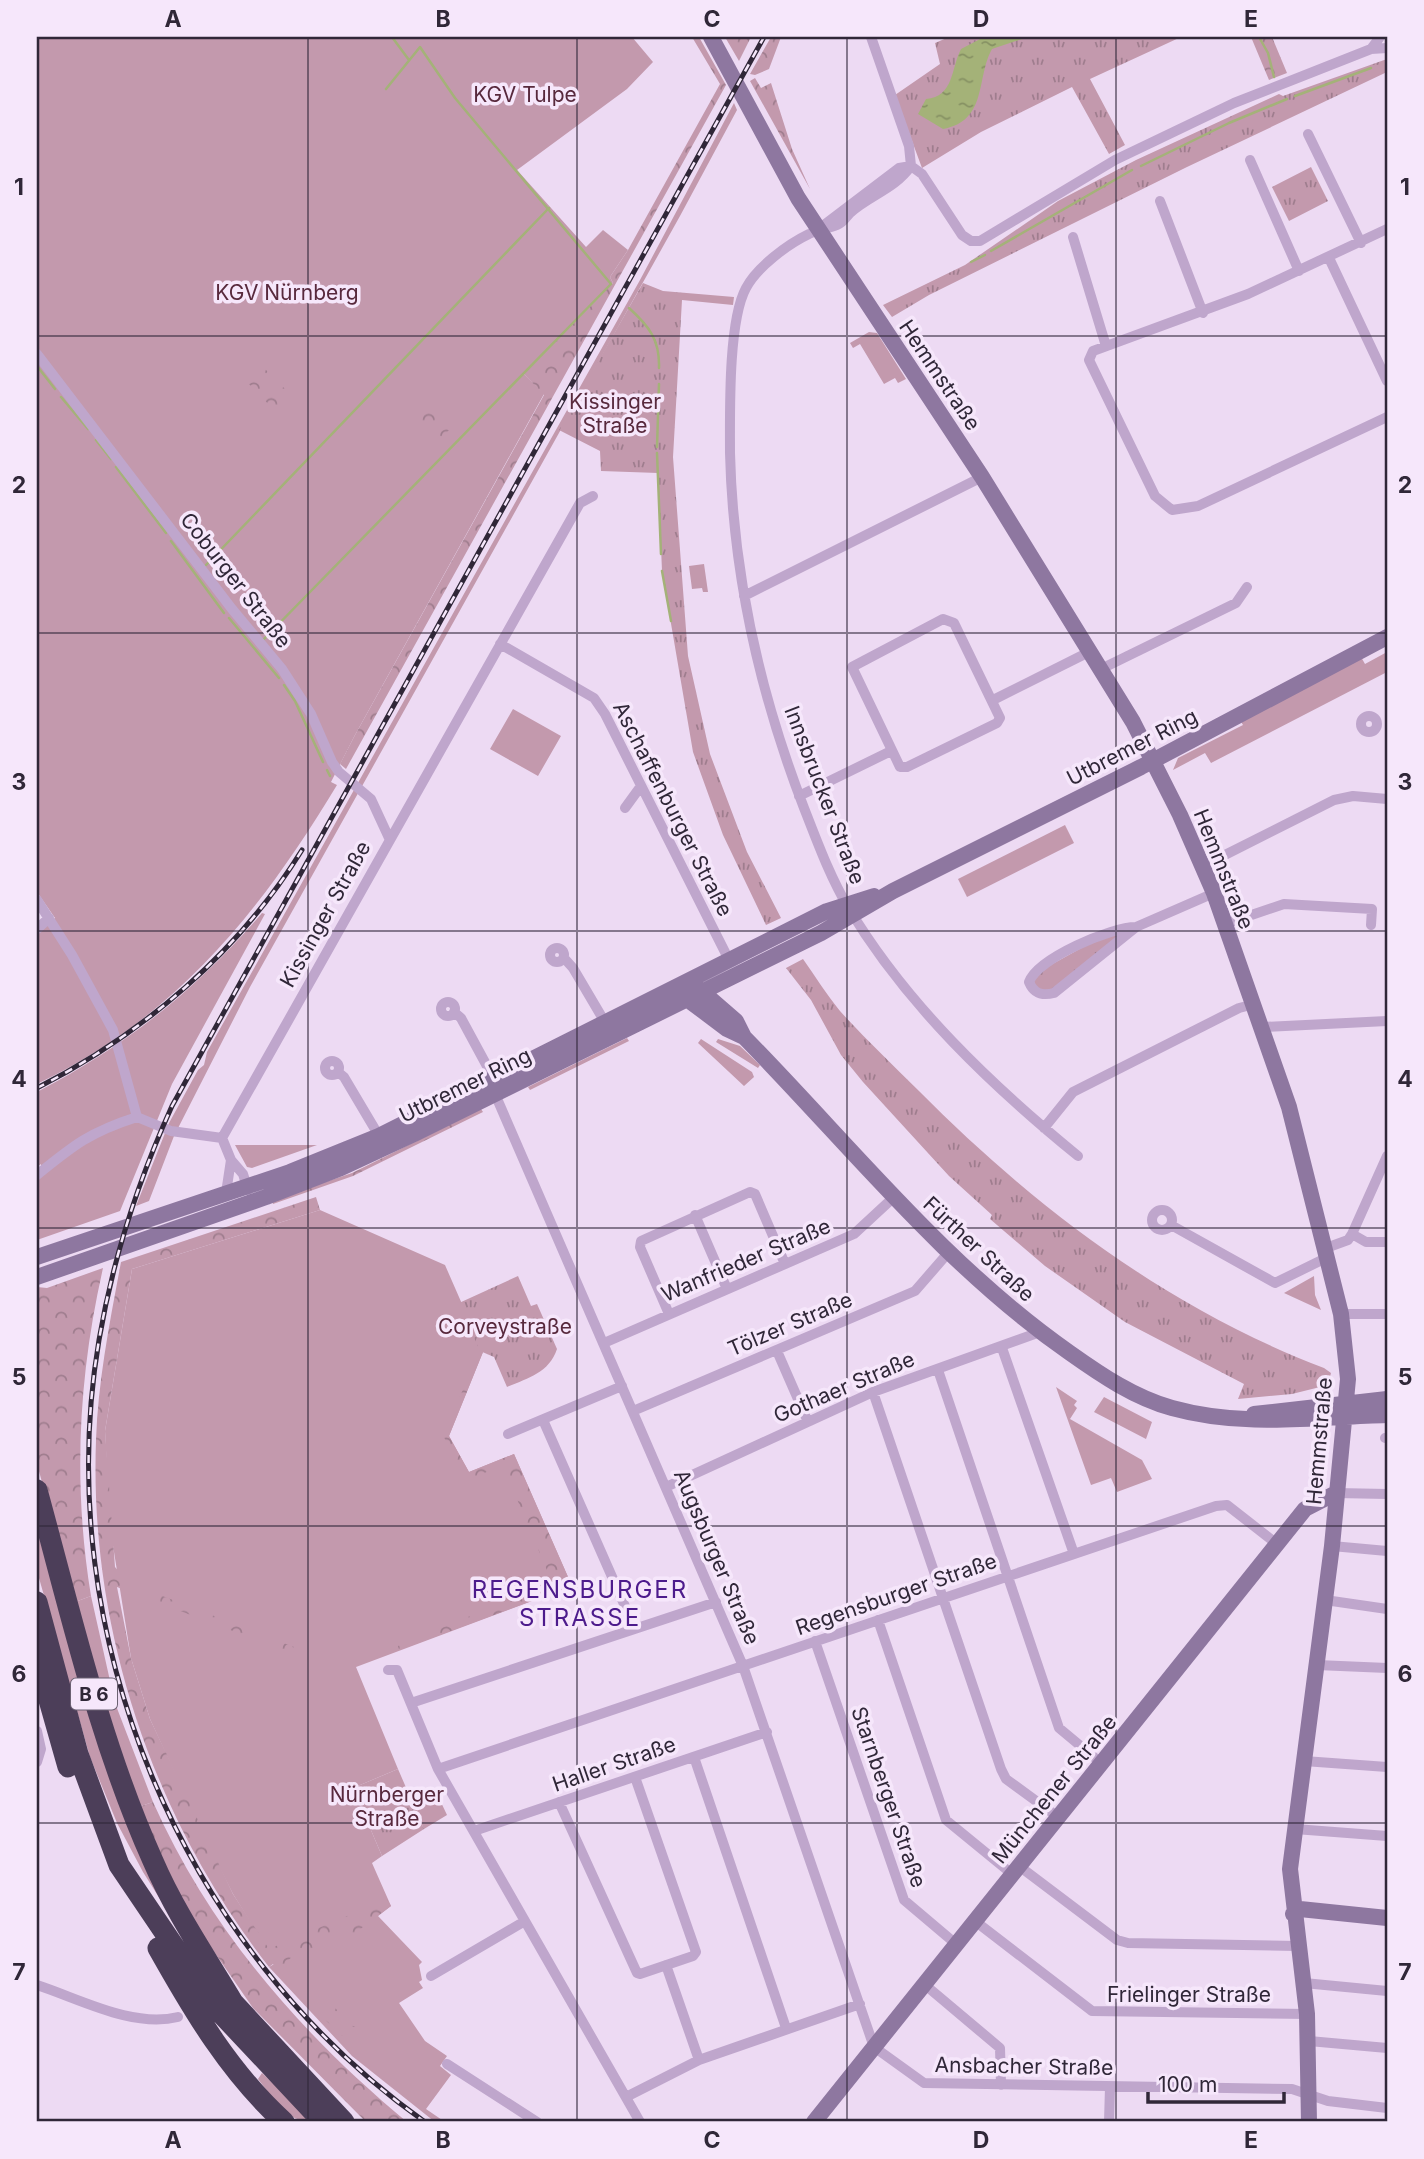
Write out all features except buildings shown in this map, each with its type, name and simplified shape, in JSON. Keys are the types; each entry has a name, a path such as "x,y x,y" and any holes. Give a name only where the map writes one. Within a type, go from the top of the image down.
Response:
{"highway":[{"name":"B 6","path":"37,1490 102,1721 143,1839 190,1934 217,2011 344,2122"},
{"name":"B 6","path":"37,1602 72,1725 108,1817 133,1863 200,1965 217,2011 257,2097 284,2122"},
{"name":"B 6","path":"37,1658 65,1760 93,1840 117,1886 158,1947 323,2122"},
{"name":"B 6","path":"158,1947 183,2009"},
{"path":"183,2009 217,2011"}],"street":[{"name":"Hemmstraße","path":"711,37 818,230 982,477 1091,651 1153,761 1214,893 1289,1107 1341,1314 1347,1366 1346,1410 1332,1546 1296,1829 1298,1913 1309,2041 1309,2122"},
{"path":"872,37 909,146 911,166 922,174 962,235 971,241 980,241 1115,160 1234,103 1371,49 1387,48"},
{"path":"1371,49 1380,37"},
{"path":"1308,134 1361,243"},
{"path":"1250,160 1299,271"},
{"name":"Innsbrucker Straße","path":"911,166 889,188 874,196 838,225 807,234 754,274 740,302 730,433 731,497 744,596 768,701 799,796 850,910 923,1011 1044,1128 1078,1156"},
{"path":"1160,201 1203,313"},
{"path":"1387,229 1329,258 1203,313 1089,354 1097,377 1155,496 1172,510 1198,506 1387,417"},
{"path":"1073,237 1106,346"},
{"path":"1329,258 1387,381"},
{"name":"Coburger Straße","path":"37,354 225,600 282,669 311,714 332,762 339,772 371,799 389,838"},
{"path":"744,596 982,477"},
{"name":"Kissinger Straße","path":"222,1138 580,503 593,496"},
{"path":"1101,669 1236,603 1247,587"},
{"path":"943,619 954,623 993,700 1000,713 997,723 907,767 901,766 891,751 852,667 943,619"},
{"name":"Utbremer Ring","path":"37,1277 341,1168 729,960 893,891 1153,761 1387,636"},
{"name":"Aschaffenburger Straße","path":"500,645 593,698 606,714 729,960"},
{"path":"993,700 1091,651"},
{"path":"799,796 891,751"},
{"path":"625,808 641,786"},
{"path":"1203,866 1334,800 1353,796 1387,799"},
{"path":"1136,927 1114,930 1038,968 1029,982 1032,989 1038,994 1054,993 1136,927 1214,893"},
{"path":"37,900 113,1030 137,1117"},
{"path":"1226,924 1284,904 1372,909 1371,925"},
{"name":"Utbremer Ring","path":"37,1257 249,1186 379,1136 494,1087 705,991 850,910"},
{"path":"37,929 49,918"},
{"path":"564,958 573,968 606,1024"},
{"path":"686,982 687,999"},
{"name":"Fürther Straße","path":"686,982 705,991 736,1021 744,1037 948,1253 1040,1332 1105,1376 1150,1401 1189,1412 1234,1418 1311,1421 1346,1410"},
{"name":"Fürther Straße","path":"687,999 727,1029 744,1037"},
{"path":"1044,1128 1073,1092 1239,1008 1255,1004"},
{"name":"Utbremer Ring","path":"454,1012 461,1018 494,1087"},
{"path":"1263,1027 1387,1021"},
{"name":"Utbremer Ring","path":"338,1072 344,1077 379,1136"},
{"name":"Augsburger Straße","path":"494,1087 743,1666 874,2047"},
{"path":"37,1175 77,1142 103,1128 137,1117 172,1131 222,1138 231,1160 249,1186 246,1203"},
{"path":"1171,1225 1275,1283 1348,1240 1385,1168 1387,1156"},
{"path":"226,1193 231,1160"},
{"path":"669,1314 640,1247 641,1241 695,1215 750,1192 755,1194 785,1264"},
{"name":"Wanfrieder Straße","path":"604,1343 854,1234 894,1197"},
{"path":"695,1215 727,1289"},
{"path":"1352,1234 1366,1242 1387,1242"},
{"name":"Tölzer Straße","path":"633,1411 915,1291 948,1253"},
{"path":"1341,1314 1387,1314"},
{"name":"Gothaer Straße","path":"666,1487 873,1392 1002,1348 1040,1332"},
{"path":"1002,1348 1074,1554"},
{"path":"777,1352 808,1422"},
{"path":"938,1370 1059,1728 1101,1763"},
{"path":"508,1434 622,1386"},
{"path":"873,1392 1001,1769 1006,1779 1058,1817"},
{"path":"1346,1410 1387,1399"},
{"path":"1346,1410 1387,1415"},
{"path":"543,1420 635,1629"},
{"path":"1336,1493 1387,1494"},
{"name":"Münchener Straße","path":"814,2122 1305,1509 1336,1493"},
{"name":"Regensburger Straße","path":"438,1769 1216,1506 1227,1505 1277,1544"},
{"path":"1332,1546 1387,1551"},
{"path":"1325,1600 1387,1609"},
{"path":"411,1703 716,1602"},
{"path":"878,1620 946,1820 1058,1897 1107,1936 1128,1943 1297,1946"},
{"name":"Starnberger Straße","path":"816,1642 904,1900 956,1944"},
{"path":"1317,1665 1387,1668"},
{"path":"392,1667 411,1703 438,1769 640,2122"},
{"path":"37,1731 41,1749 37,1762"},
{"name":"Haller Straße","path":"474,1831 767,1732"},
{"path":"694,1757 786,2028"},
{"path":"1304,1761 1387,1766"},
{"path":"559,1802 636,1973 640,1975 693,1956 696,1952 635,1777"},
{"path":"1296,1829 1387,1836"},
{"name":"Hemmstraße","path":"1298,1913 1297,1946 1303,1979"},
{"path":"1298,1913 1387,1918"},
{"path":"431,1976 525,1921"},
{"name":"Frielinger Straße","path":"975,1921 1092,2011 1307,2014"},
{"path":"666,1965 699,2060"},
{"path":"1303,1979 1387,1991"},
{"path":"925,1984 1000,2048 1001,2085"},
{"path":"37,1985 135,2017 160,2020 183,2009"},
{"path":"626,2097 671,2071 786,2028 860,2004"},
{"path":"1309,2041 1387,2048"},
{"name":"Ansbacher Straße","path":"874,2047 924,2083 1292,2089 1328,2101 1387,2108"},
{"path":"447,2064 537,2122"},
{"path":"1109,2122 1110,2087"}],"green space":[{"name":"KGV Nürnberg","path":"37,37 632,37 653,62 627,89 517,170 586,247 603,230 628,250 610,277 613,283 524,374 544,394 355,735 331,782 337,785 277,877 210,958 132,1027 87,1057 37,1084 37,935 55,918 37,892"},
{"path":"692,37 699,37 726,85 346,769 340,764 355,735 544,395 524,374 613,283 610,277 628,250 720,84"},
{"path":"725,37 751,37 739,61"},
{"path":"771,37 781,37 769,69 755,75 750,74"},
{"path":"949,37 1181,37 1090,79 1125,145 1109,154 1072,87 981,132 922,168 895,95 940,64 935,43"},
{"path":"1251,37 1272,37 1287,73 1269,80"},
{"path":"1387,59 1387,72 1187,167 929,295 892,317 883,305 965,265 1058,201 1136,160 1279,94 1283,96"},
{"path":"755,78 761,88 771,83 792,149 810,189 750,81"},
{"path":"734,103 737,110 680,216 250,987 174,1136 149,1201 136,1206 169,1123 198,1070 204,1065 207,1052 640,280"},
{"path":"1311,167 1328,201 1289,221 1272,187"},
{"path":"643,283 663,291 734,297 733,305 682,300 673,457 688,656 710,754 747,852 781,918 766,925 723,835 693,752 662,571 658,473 601,471 600,451 559,430"},
{"path":"869,332 877,333 906,379 898,383 895,378 884,384 860,344 853,348 850,343"},
{"path":"264,368 293,397 277,413 248,383"},
{"path":"427,408 449,430 435,444 412,424"},
{"path":"704,564 708,592 703,592 702,588 692,589 689,566"},
{"path":"1387,652 1387,672 1211,763 1205,753 1173,770 1178,758 1243,725 1240,720 1361,657 1365,664"},
{"path":"513,709 561,736 538,776 490,749"},
{"path":"1065,825 1074,843 967,897 958,879"},
{"path":"262,913 265,914 172,1084 120,1211 37,1240 37,1178 41,1175 41,1164 37,1167 37,1092 101,1055 159,1014 212,967"},
{"path":"1126,930 1051,992 1036,989 1033,978 1038,972 1085,946"},
{"path":"803,959 840,1011 869,1042 963,1134 1057,1215 1158,1285 1212,1316 1267,1344 1324,1368 1331,1373 1328,1385 1292,1394 1238,1399 1244,1384 1125,1322 1045,1266 990,1219 992,1215 949,1176 841,1055 811,1000 786,968"},
{"path":"627,1038 629,1041 530,1090 528,1087"},
{"path":"701,1039 752,1072 754,1077 744,1086 698,1043"},
{"path":"718,1039 740,1046 760,1065 758,1068 716,1042"},
{"path":"481,1109 483,1112 353,1176 273,1204 272,1200 352,1173"},
{"path":"235,1145 317,1145 252,1168 247,1167"},
{"path":"316,1197 320,1210 132,1269 105,1431 115,1567 129,1583 294,1647 286,1651 117,1587 131,1658 150,1719 233,1894 269,1949 387,1899 391,1906 351,1936 345,1931 327,1947 322,1942 303,1957 297,1952 278,1970 273,1964 269,1967 228,1910 192,1849 161,1785 136,1719 117,1651 104,1581 97,1511 97,1418 121,1262"},
{"path":"320,1210 445,1265 483,1352 449,1436 469,1472 514,1454 572,1586 356,1667 398,1769 353,1788 382,1856 372,1863 391,1906 378,1916 422,1962 419,1965 422,1980 419,1982 423,1988 399,2003 425,2041 447,2056 440,2066 451,2075 426,2109 445,2122 435,2122 352,2056 269,1967 276,1963 233,1894 150,1719 131,1658 110,1527 105,1431 132,1269"},
{"path":"103,1268 88,1350 81,1432 82,1514 91,1596 75,1602 37,1464 37,1287 47,1288"},
{"name":"Corveystraße","path":"518,1276 531,1306 537,1304 557,1349 543,1369 507,1387 494,1357 480,1351 459,1303"},
{"path":"1314,1276 1315,1295 1321,1310 1284,1293"},
{"path":"459,1303 483,1352 449,1436 469,1472 514,1454 572,1586 399,1650 398,1646 552,1582 503,1466 465,1480 443,1435 480,1351"},
{"path":"1056,1387 1077,1401 1074,1405 1077,1408 1070,1419 1142,1460 1152,1479 1117,1492 1111,1478 1091,1485"},
{"path":"1104,1397 1152,1422 1146,1439 1094,1412"},
{"path":"37,1513 182,1934 143,1872 117,1823 90,1757 37,1571"},
{"path":"91,1596 115,1703 153,1802 141,1806 125,1771 75,1602"},
{"name":"Nürnberger Straße","path":"398,1769 424,1829 382,1856 353,1788"},
{"path":"438,1796 447,1815 424,1829 413,1806"},
{"path":"153,1802 202,1893 261,1977 330,2052 407,2122 366,2122 253,2008 192,1920 163,1868 141,1806"},
{"path":"326,1999 353,2026 359,2026 342,2036 313,2008"},
{"path":"262,2073 314,2122 288,2114 258,2079"}],"water":[{"path":"984,37 1028,37 992,49 974,108 957,124 943,129 918,114 926,99 942,93 947,87 961,49"}],"waterway":[{"path":"392,37 409,60"},
{"path":"1259,37 1268,53 1274,77"},
{"path":"386,89 420,47 455,98 611,284"},
{"path":"1295,96 1371,68"},
{"path":"1141,166 1229,123 1287,99"},
{"path":"991,251 1132,170"},
{"path":"206,565 549,208"},
{"path":"971,262 985,255"},
{"path":"264,639 611,284"},
{"path":"629,308 652,334 658,349 659,368"},
{"path":"37,366 55,389"},
{"path":"657,447 659,384"},
{"path":"61,397 88,429"},
{"path":"96,440 111,459"},
{"path":"657,453 661,554"},
{"path":"116,467 166,533"},
{"path":"171,541 224,613"},
{"path":"662,571 671,621"},
{"path":"229,618 279,678"},
{"path":"284,685 295,701 323,762"},
{"path":"327,770 330,776"}],"railway":[{"path":"425,2122 339,2051 265,1969 202,1877 152,1777 116,1671 95,1562 89,1451 99,1340 128,1220 172,1106 764,37"},
{"path":"37,1088 114,1042 186,987 249,923 302,850"}],"district":[{"name":"REGENSBURGER STRASSE","path":"580,1603"}],"park label":[{"name":"KGV Tulpe","path":"525,94"}]}
